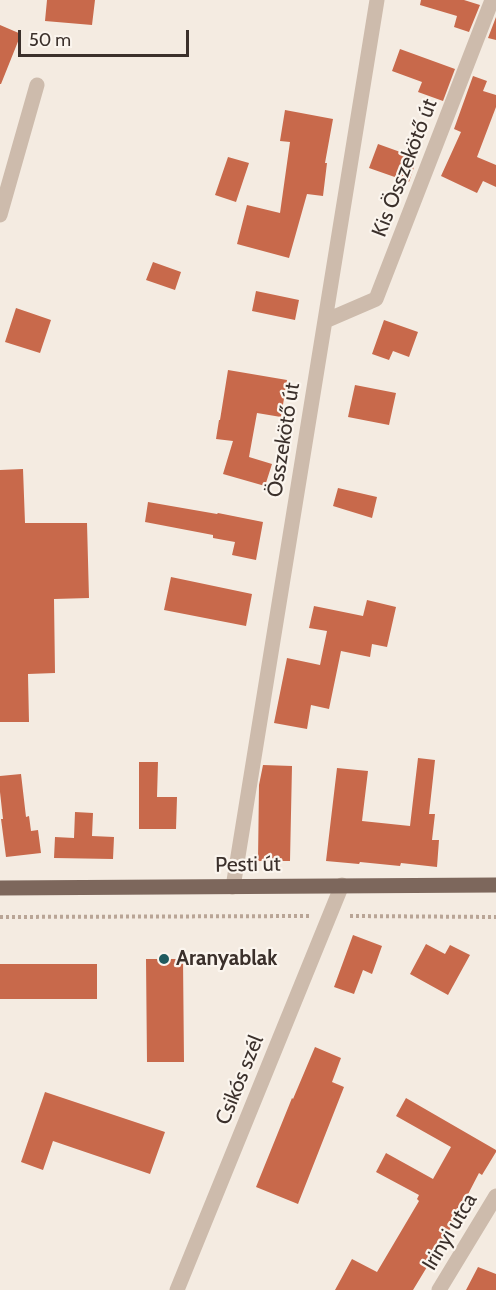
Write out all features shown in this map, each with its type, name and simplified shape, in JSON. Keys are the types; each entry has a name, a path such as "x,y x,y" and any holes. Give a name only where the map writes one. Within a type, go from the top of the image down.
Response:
{"main road":[{"name":"Pesti út","path":"0,888 496,885"}],"street":[{"name":"Összekötő út","path":"233,887 377,0"},
{"name":"Kis Összekötő út","path":"325,321 376,299 492,0"},
{"path":"0,215 38,85"},
{"name":"Csikós szél","path":"177,1290 342,885"},
{"name":"Irinyi utca","path":"439,1290 496,1196"}],"path":[{"path":"0,917 496,917"}],"building":[{"path":"47,0 95,0 92,25 45,21"},
{"path":"421,0 464,0 480,5 469,32 454,27 457,16 420,5"},
{"path":"496,17 496,40 488,38"},
{"path":"0,25 21,34 1,84 0,84"},
{"path":"400,49 455,69 443,101 418,92 422,82 392,71"},
{"path":"473,76 487,81 483,91 496,95 496,107 477,157 496,165 496,187 483,181 477,193 441,176 461,132 454,129"},
{"path":"285,110 333,119 325,163 327,163 323,196 307,194 289,258 237,244 247,205 280,213 290,142 280,141"},
{"path":"378,144 417,158 409,182 369,168"},
{"path":"228,157 249,163 236,202 215,195"},
{"path":"153,262 181,272 175,290 146,280"},
{"path":"256,291 299,300 295,320 252,311"},
{"path":"16,308 51,320 40,353 5,342"},
{"path":"384,320 418,332 409,357 393,351 389,360 372,354"},
{"path":"228,370 287,380 281,417 257,413 249,457 272,464 265,486 223,474 233,441 216,439"},
{"path":"355,385 396,393 389,425 348,417"},
{"path":"23,469 25,523 87,523 89,598 54,599 55,673 28,674 29,722 0,722 0,470"},
{"path":"338,488 377,497 372,518 333,506"},
{"path":"148,502 263,522 256,560 232,555 235,542 213,538 213,535 145,522"},
{"path":"171,577 252,594 246,626 164,610"},
{"path":"367,600 396,607 387,647 372,644 370,657 341,651 329,709 311,705 307,729 274,723 287,658 320,665 327,631 309,628 314,606 363,616"},
{"path":"418,758 435,760 429,814 435,814 432,840 439,840 437,867 401,863 400,866 326,861 337,768 368,771 362,821 410,826"},
{"path":"139,762 158,762 157,797 177,797 176,829 139,829"},
{"path":"263,765 292,766 290,861 258,861 259,785"},
{"path":"21,774 26,817 29,816 31,831 38,830 41,853 6,857 1,819 3,819 0,776"},
{"path":"75,812 93,813 92,836 114,837 113,859 54,858 55,837 74,838"},
{"path":"353,935 382,946 372,974 363,970 354,994 334,987"},
{"path":"426,944 445,954 450,945 470,955 448,995 410,974"},
{"path":"146,959 183,959 184,1062 147,1062"},
{"path":"0,964 97,964 97,999 0,999"},
{"path":"315,1047 341,1058 332,1082 344,1087 298,1204 256,1187"},
{"path":"45,1092 165,1132 150,1174 53,1141 43,1170 21,1162"},
{"path":"406,1098 496,1152 482,1175 479,1173 450,1229 413,1290 335,1290 352,1259 377,1272 419,1201 417,1199 419,1195 376,1172 386,1153 433,1179 451,1147 396,1116"},
{"path":"478,1267 496,1274 496,1290 466,1290"}],"place":[{"name":"Aranyablak","path":"164,959"}]}
